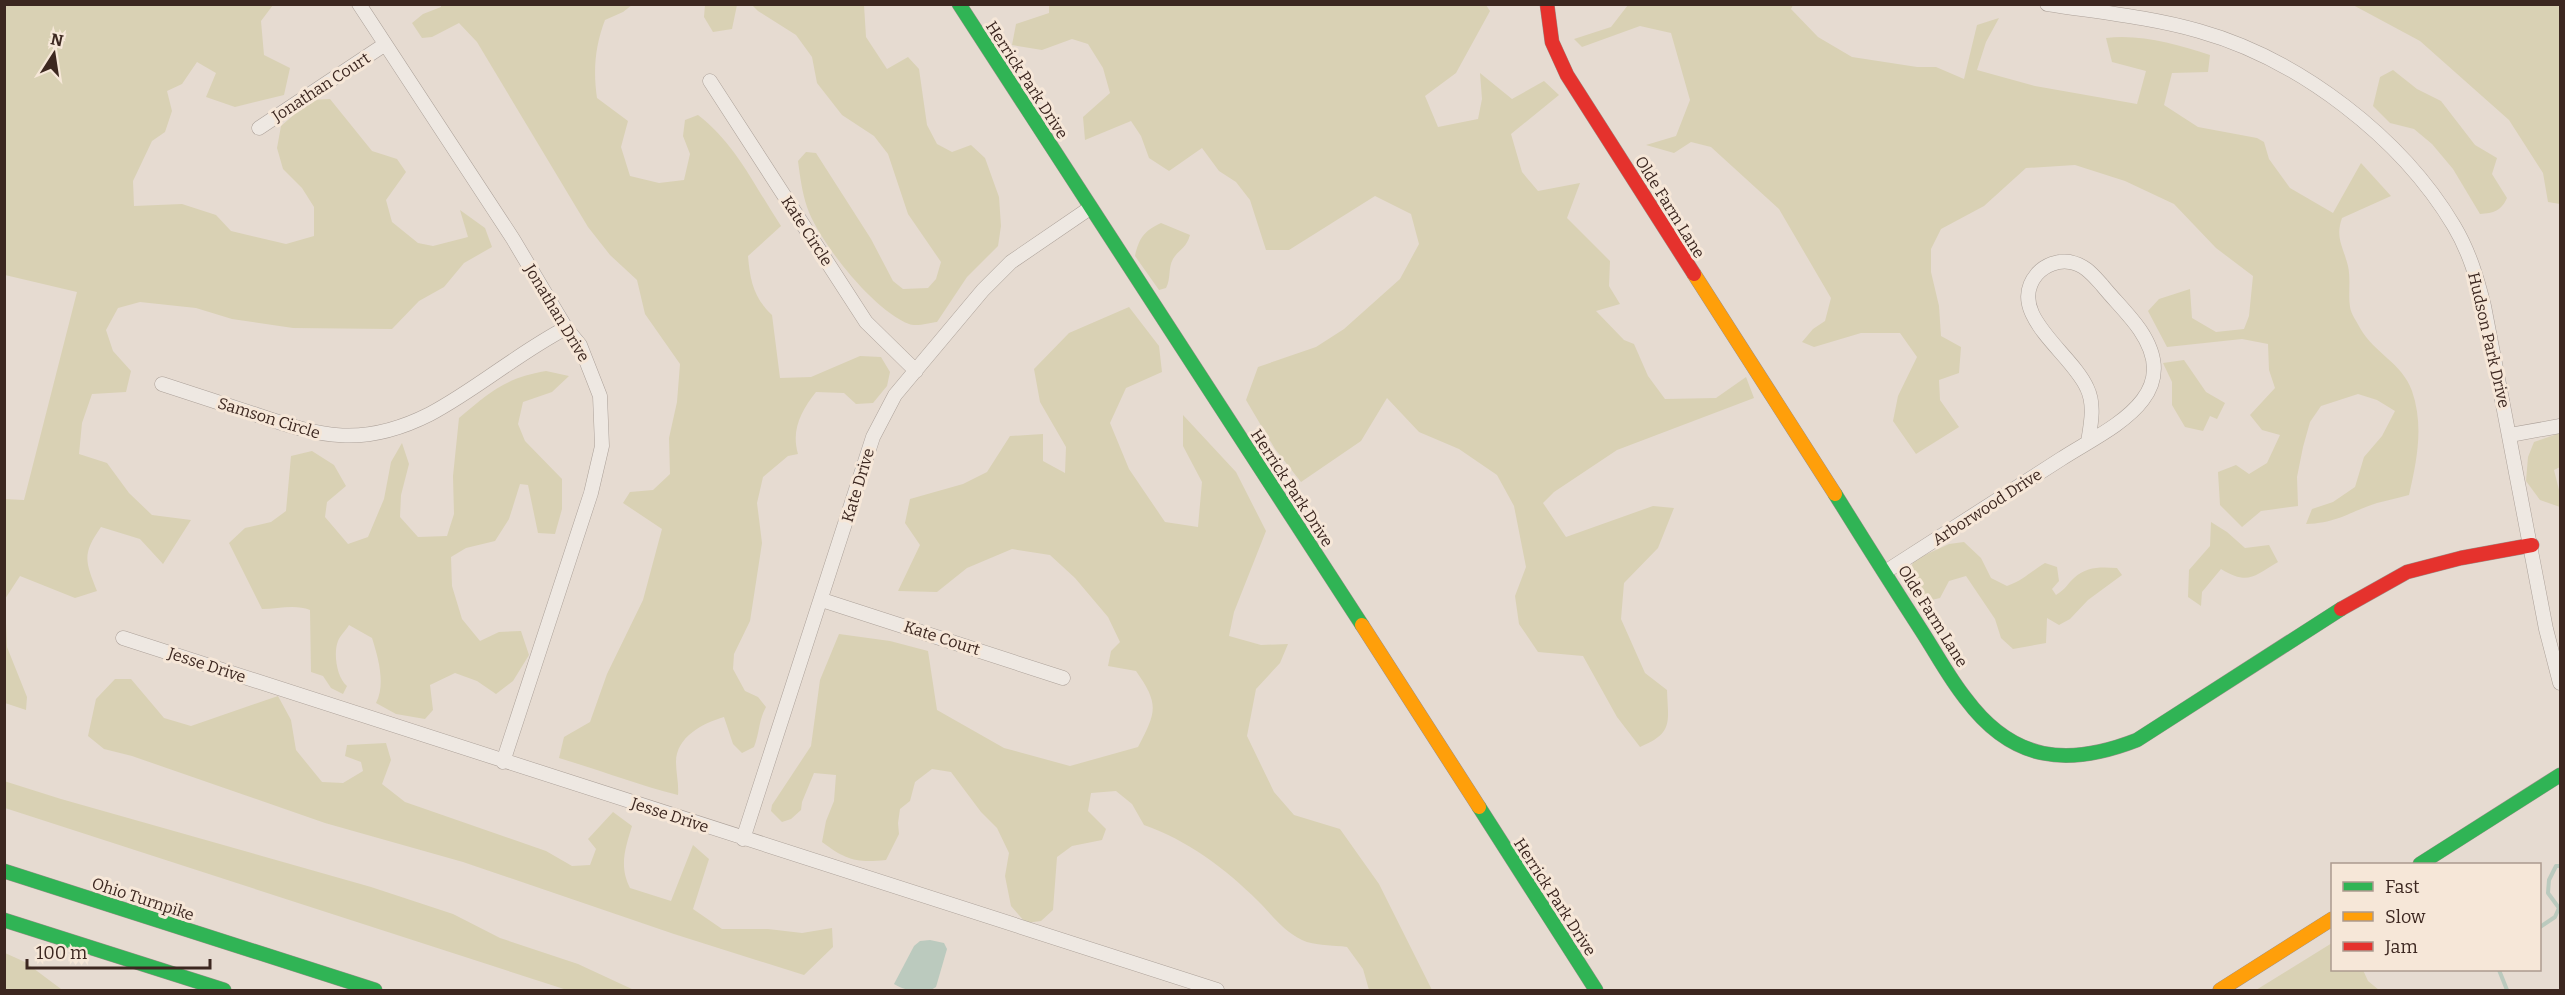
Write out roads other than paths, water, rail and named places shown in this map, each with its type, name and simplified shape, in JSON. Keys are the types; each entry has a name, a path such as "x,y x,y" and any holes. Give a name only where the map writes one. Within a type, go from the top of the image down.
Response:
{"main road":[{"name":"Herrick Park Drive","path":"959,4 1596,990"},
{"name":"Olde Farm Lane","path":"1547,4 1552,42 1567,75 1966,700 1984,720 2013,743 2050,756 2079,758 2112,751 2136,740 2358,598 2407,572 2461,558 2532,545"},
{"path":"2422,863 2560,776"},
{"name":"Ohio Turnpike","path":"4,871 375,990"},
{"path":"4,920 224,990"},
{"path":"2220,990 2331,920"}],"street":[{"name":"Jonathan Drive","path":"359,4 513,239 566,328 580,345 596,382 602,420 602,446 591,493 503,762"},
{"name":"Hudson Park Drive","path":"2047,4 2100,8 2148,18 2201,31 2253,52 2307,80 2335,99 2401,156 2435,195 2469,255 2484,306 2532,545 2546,629 2560,682"},
{"name":"Jonathan Court","path":"258,128 384,45"},
{"name":"Kate Circle","path":"710,81 866,322 916,371"},
{"name":"Kate Drive","path":"743,839 873,437 895,395 982,290 1011,262 1090,208"},
{"name":"Arborwood Drive","path":"1885,572 2088,442 2135,411 2146,400 2154,377 2154,364 2151,350 2140,331 2091,273 2081,265 2066,261 2052,263 2041,269 2031,281 2027,294 2028,307 2044,332 2072,364 2087,388 2091,401 2088,442"},
{"name":"Samson Circle","path":"162,384 300,430 332,436 359,436 388,431 430,414 566,328"},
{"path":"2510,435 2560,426"},
{"name":"Kate Court","path":"822,600 1063,678"},
{"name":"Jesse Drive","path":"123,638 1217,990"}],"waterway":[{"path":"2541,926 2555,917 2559,908 2548,893 2549,880 2556,866 2560,866"},
{"path":"2499,971 2507,990"}]}
